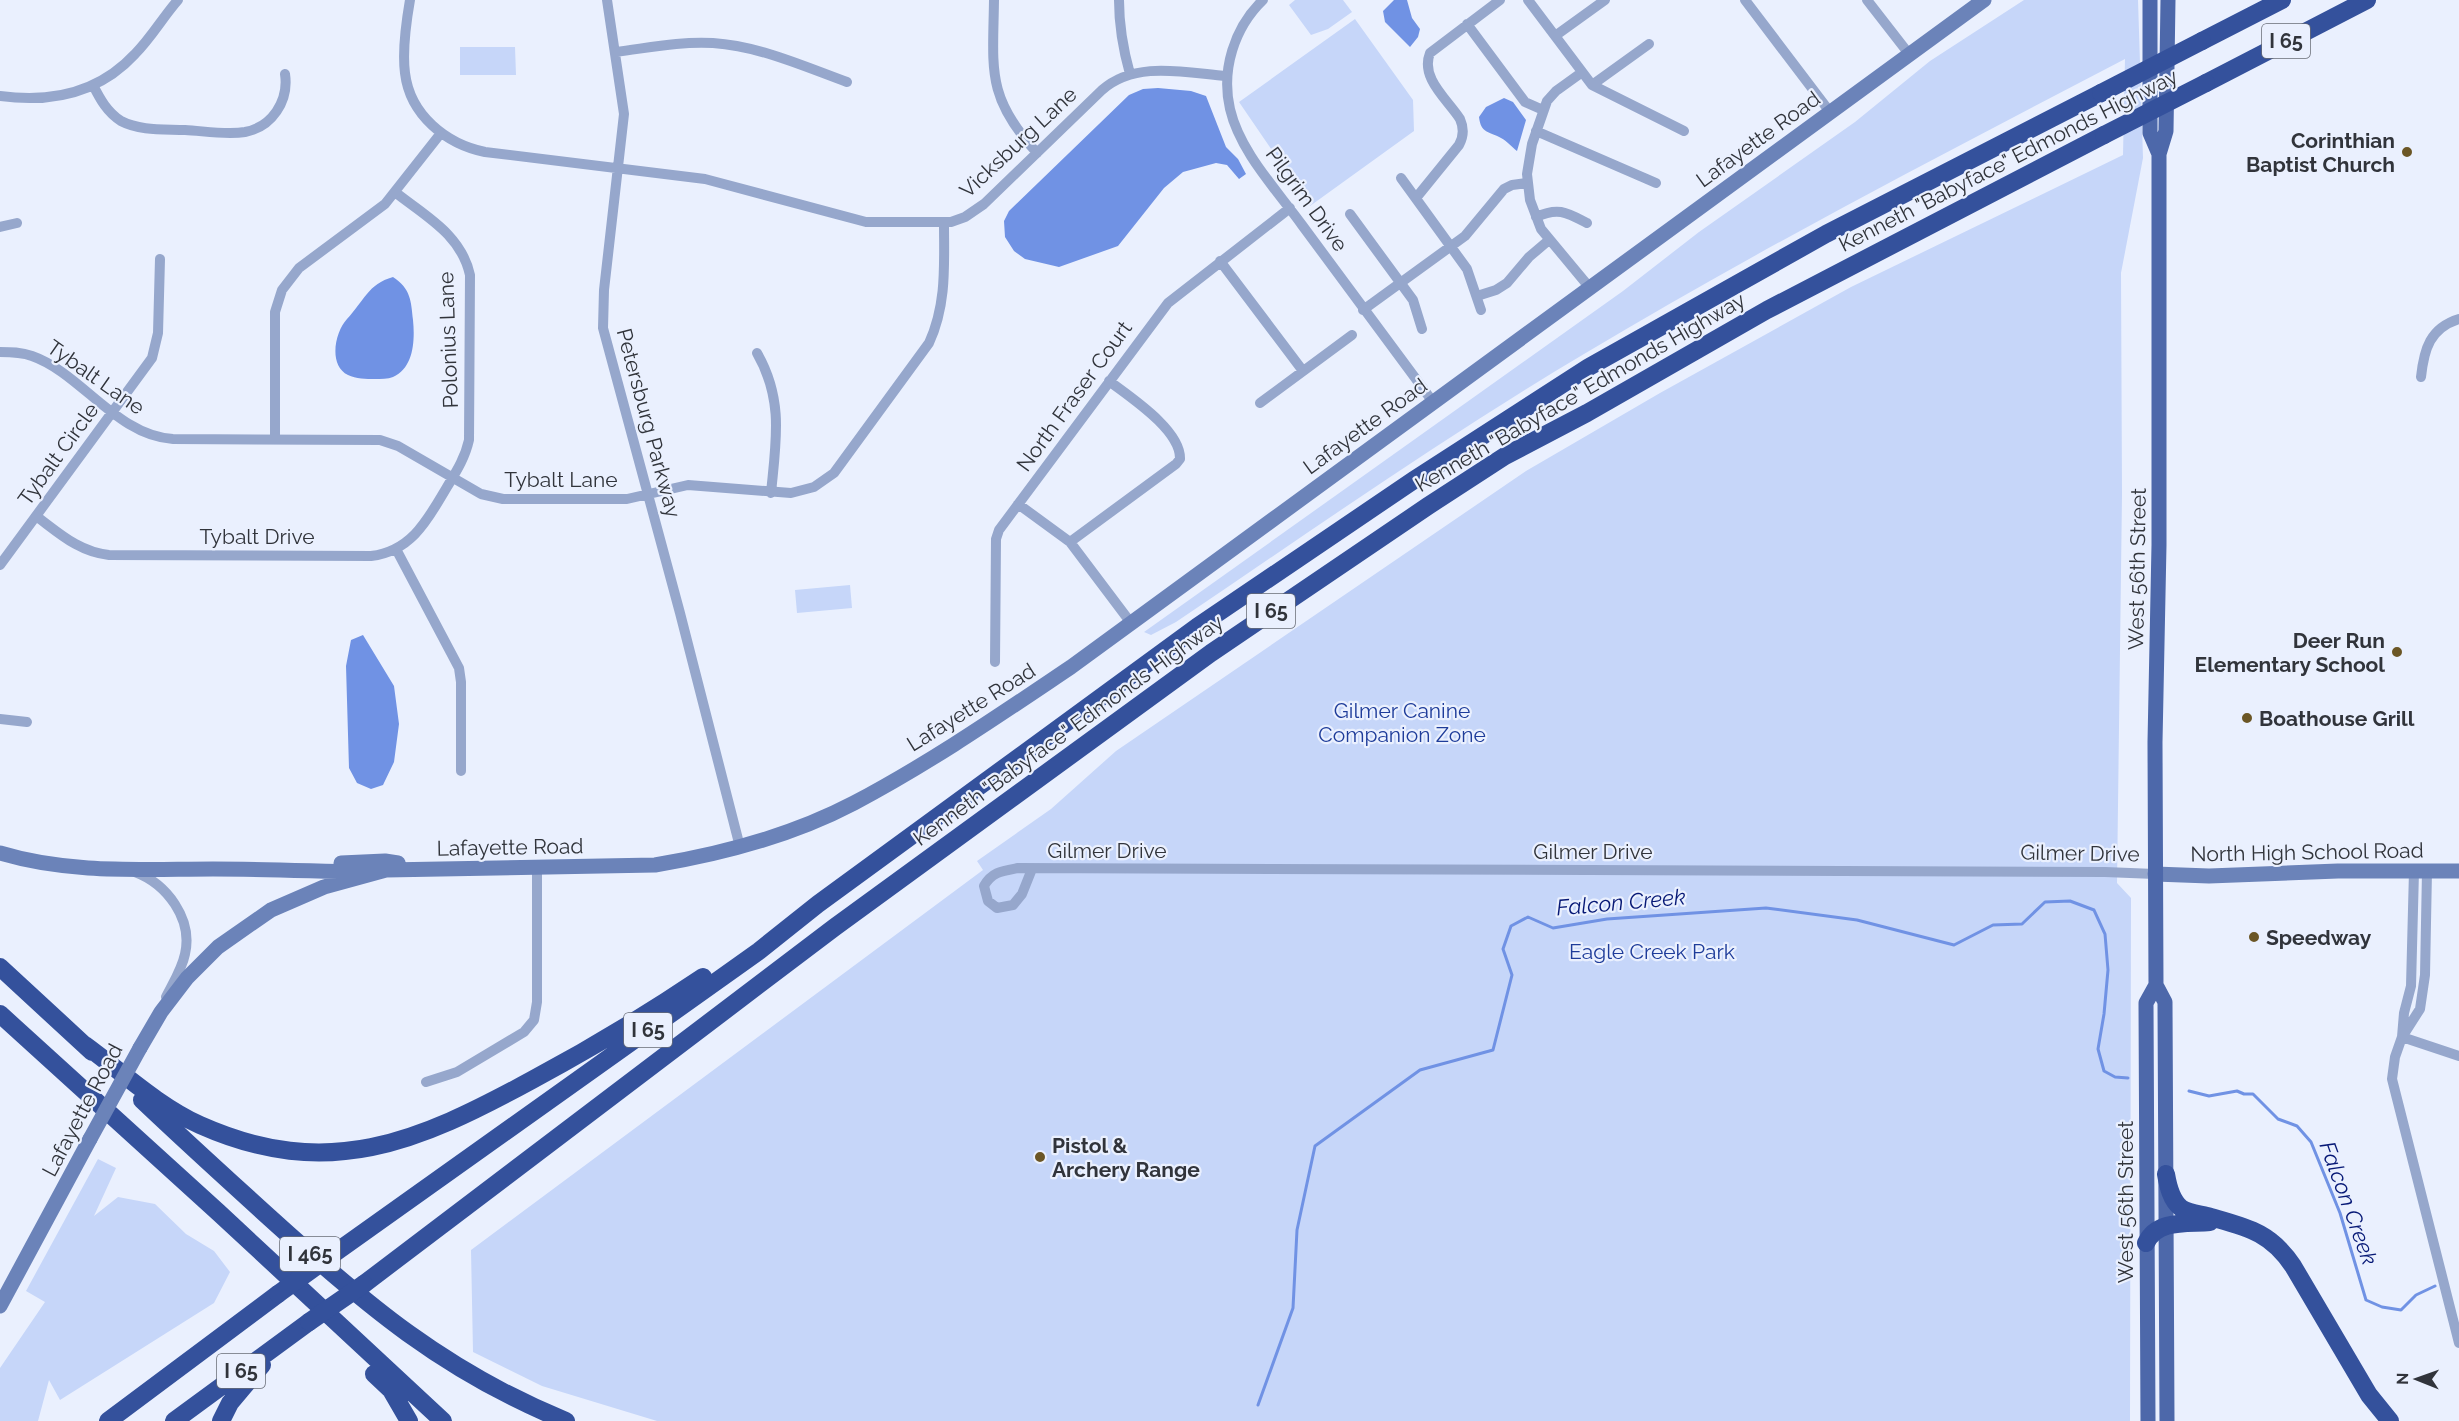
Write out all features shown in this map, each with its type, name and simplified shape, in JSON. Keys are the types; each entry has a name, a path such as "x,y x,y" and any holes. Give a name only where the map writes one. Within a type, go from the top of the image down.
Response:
{"highway":[{"name":"Kenneth \"Babyface\" Edmonds Highway","path":"108,1421 332,1255 733,970 818,904 1207,620 1414,480 1589,367 1827,234 2282,0"},
{"name":"Kenneth \"Babyface\" Edmonds Highway","path":"174,1421 290,1335 364,1284 844,920 1211,653 1505,456 1587,413 1767,310 2367,0"},
{"path":"85,1045 177,1113 233,1138 265,1147 306,1152 329,1153 375,1148 425,1133 470,1113 561,1065 664,1003 753,943 818,904"},
{"name":"I 465","path":"0,967 238,1189 340,1281 393,1324 423,1346 484,1383 566,1421"},
{"name":"I 465","path":"0,1014 443,1421"},
{"path":"116,1120 188,1198 382,1380 398,1401 409,1421"},
{"path":"2166,1174 2173,1198 2179,1206 2188,1211 2236,1223 2274,1242 2288,1258 2370,1395 2390,1421"},
{"path":"2146,1243 2154,1230 2166,1225 2224,1221"},
{"path":"221,1421 238,1391 290,1335"}],"main road":[{"name":"Lafayette Road","path":"0,1306 150,1029 203,960 256,920 287,902 324,887 386,870 655,865 688,860 740,847 800,826 853,803 979,729 1071,667 1984,0"},
{"name":"West 56th Street","path":"2150,0 2150,133 2159,154"},
{"name":"West 56th Street","path":"2168,0 2166,131 2159,154 2159,545 2155,724 2156,986 2165,1002 2168,1421"},
{"path":"0,853 50,865 123,869 268,868 385,861 430,869"},
{"path":"268,868 358,873 386,870"},
{"name":"North High School Road","path":"2155,874 2209,876 2338,871 2459,871"},
{"name":"West 56th Street","path":"2148,1421 2146,1003 2156,986"}],"street":[{"path":"0,96 23,99 52,98 75,93 93,85 132,58 178,0"},
{"name":"Vicksburg Lane","path":"410,0 404,50 407,83 418,109 441,133 457,143 485,152 705,179 862,222 944,223 975,212 1109,84 1130,74 1155,71 1227,76"},
{"name":"Petersburg Parkway","path":"607,0 624,114 603,290 603,328 686,634 740,847"},
{"path":"994,0 993,64 997,89 1012,123 1037,153"},
{"path":"1119,0 1119,18 1130,74"},
{"name":"Pilgrim Drive","path":"1263,0 1248,17 1238,34 1232,52 1227,76 1228,101 1236,128 1248,150 1363,310 1433,402"},
{"path":"1416,198 1459,145 1463,136 1460,119 1430,76 1427,60 1432,51 1500,0"},
{"path":"1528,0 1592,85 1684,131"},
{"path":"1555,36 1605,0"},
{"path":"1745,0 1830,112"},
{"path":"1867,0 1909,54"},
{"path":"1467,24 1525,102 1543,110"},
{"path":"616,52 686,43 725,44 762,52 847,82"},
{"path":"1592,85 1649,44"},
{"path":"1581,73 1551,96 1543,110 1530,151 1527,183 1536,217 1550,240 1590,288"},
{"path":"93,85 111,113 133,126 148,129 238,133 260,127 277,112 285,92 285,74"},
{"path":"1536,132 1656,183"},
{"path":"275,439 275,312 282,290 299,268 378,211 441,133"},
{"path":"1401,178 1471,276 1481,310"},
{"path":"1363,310 1465,236 1504,189 1512,185 1527,183"},
{"name":"Polonius Lane","path":"395,192 454,239 464,256 470,275 470,429 465,455 452,478"},
{"name":"North Fraser Court","path":"995,662 996,539 999,530 1168,303 1290,208"},
{"path":"1536,217 1547,212 1559,211 1587,223"},
{"path":"1350,214 1413,300 1422,329"},
{"path":"0,227 17,223"},
{"name":"Tybalt Lane","path":"0,352 22,354 43,361 138,431 163,439 384,441 398,446 481,494 503,499 621,499 688,485 791,493 806,490 830,476 927,347 939,320 943,296 944,223"},
{"path":"1477,296 1496,290 1507,283 1528,257 1550,240"},
{"name":"Tybalt Circle","path":"0,566 145,369 155,350 159,329 160,259"},
{"path":"1220,261 1303,370"},
{"path":"2421,377 2425,349 2432,336 2443,326 2459,319"},
{"path":"1260,403 1352,335"},
{"path":"758,353 768,375 777,408 777,438 771,493"},
{"path":"1070,542 1176,464 1180,457 1179,448 1159,420 1109,381"},
{"name":"Tybalt Drive","path":"36,516 77,546 93,553 109,555 366,556 396,549 419,532 452,478"},
{"path":"1018,504 1070,542 1131,623"},
{"path":"396,549 459,668 461,771"},
{"path":"0,719 27,722"},
{"path":"426,1082 457,1072 524,1032 534,1020 537,1002 537,868"},
{"name":"Gilmer Drive","path":"1032,869 1022,894 1013,905 997,908 988,901 984,886 989,877 997,872 1018,868 2155,874"},
{"path":"123,869 145,876 160,887 173,902 185,925 187,944 184,958 150,1029"},
{"path":"2421,871 2403,1037 2392,1070 2394,1093 2459,1343"},
{"path":"2403,1037 2459,1056"}],"green space":[{"path":"1295,0 1343,0 1352,12 1328,29 1311,35 1289,5"},
{"name":"Eagle Creek Park","path":"2024,0 2138,0 2143,158 2121,273 2122,495 2117,883 2131,898 2130,1421 657,1421 542,1386 473,1352 471,1250 983,870 977,861 1051,809 1116,751 1526,471 1660,393 1851,287 2123,155 2125,59 1853,202 1651,315 1480,418 1176,622 1151,635 1144,632 1623,291 1699,232 1855,122 1930,61"},
{"path":"1355,19 1413,100 1414,131 1310,206 1239,102"},
{"path":"460,47 515,47 516,75 460,75"},
{"path":"850,585 852,608 797,613 795,590"},
{"path":"98,1159 116,1168 94,1216 118,1197 155,1204 186,1234 214,1251 230,1272 214,1303 60,1400 49,1380 38,1421 0,1421 0,1368 45,1302 26,1291"}],"water":[{"path":"1394,0 1407,0 1412,18 1420,29 1418,37 1410,47 1385,22 1383,11"},
{"path":"1143,89 1191,91 1206,96 1226,147 1238,159 1246,174 1239,179 1227,165 1216,163 1183,172 1164,188 1118,246 1059,267 1025,259 1014,251 1005,237 1004,221 1009,211 1129,95"},
{"path":"1504,98 1513,102 1526,120 1517,151 1503,139 1486,131 1480,122 1479,117 1486,107"},
{"path":"393,277 407,291 411,301 414,336 409,360 400,373 391,378 365,379 348,375 338,364 336,356 339,332 367,294 378,284"},
{"path":"363,635 394,686 399,724 394,762 383,785 371,789 357,783 349,768 346,666 351,640"}],"waterway":[{"name":"Falcon Creek","path":"1258,1405 1293,1308 1297,1230 1315,1146 1420,1070 1493,1050 1512,975 1503,949 1511,926 1528,917 1553,928 1607,919 1766,908 1857,920 1954,945 1993,925 2022,924 2045,902 2070,901 2094,910 2105,934 2108,970 2098,1049 2104,1071 2115,1077 2128,1078"},
{"name":"Falcon Creek","path":"2189,1091 2209,1096 2237,1091 2253,1094 2278,1119 2297,1126 2311,1142 2340,1213 2366,1300 2382,1307 2401,1310 2416,1295 2435,1286"}],"place":[{"name":"Corinthian Baptist Church","path":"2407,152"},
{"name":"Deer Run Elementary School","path":"2397,652"},
{"name":"Boathouse Grill","path":"2247,718"},
{"name":"Speedway","path":"2254,937"},
{"name":"Pistol & Archery Range","path":"1040,1157"}],"park label":[{"name":"Gilmer Canine Companion Zone","path":"1402,722"}]}
